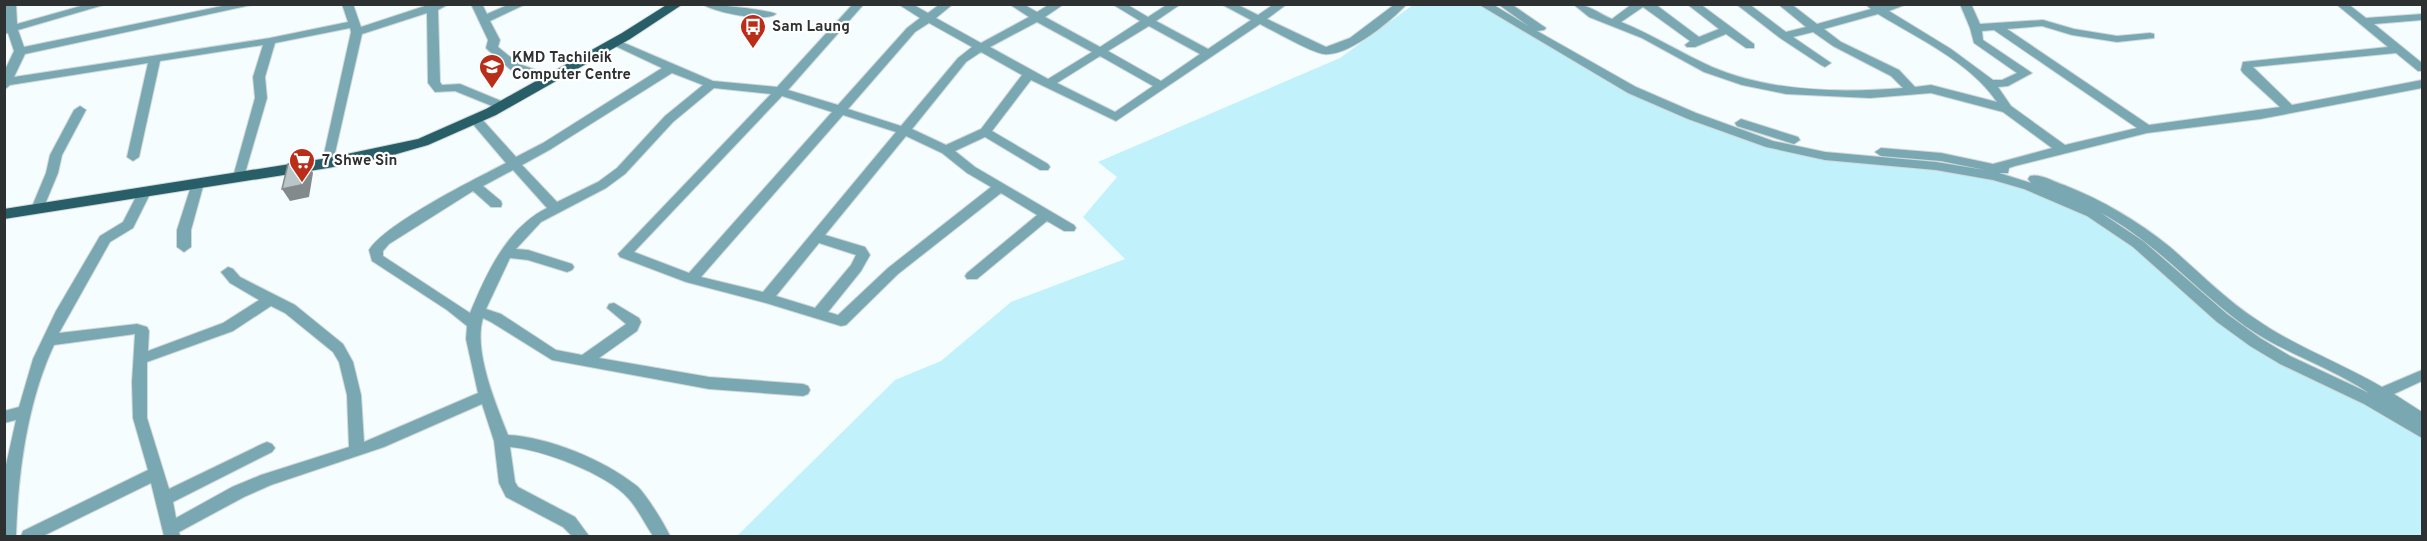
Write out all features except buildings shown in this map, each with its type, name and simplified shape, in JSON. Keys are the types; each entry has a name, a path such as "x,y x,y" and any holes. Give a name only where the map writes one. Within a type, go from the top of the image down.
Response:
{"main road":[{"path":"4,214 328,163 414,145 476,120 615,42 677,4"}],"street":[{"path":"11,4 8,30 20,51"},
{"path":"8,30 102,4"},
{"path":"20,51 251,4"},
{"path":"328,163 356,28 347,4"},
{"path":"476,4 494,40 492,48 515,67 550,79"},
{"path":"483,20 521,4"},
{"path":"707,4 736,12 770,14"},
{"path":"859,4 780,91 625,252 626,255 691,279 766,298 841,321 893,271 1000,187"},
{"path":"903,4 1029,74 1116,117 1282,4"},
{"path":"691,279 910,30 948,4"},
{"path":"1014,4 1162,86"},
{"path":"766,298 818,238 962,60 1059,4"},
{"path":"1117,4 1208,54"},
{"path":"1050,83 1176,4"},
{"path":"1226,4 1324,51 1333,52 1344,47 1402,4"},
{"path":"1484,4 1632,90 1692,116 1770,144 1825,156 1995,172 2147,129 2289,109 2422,84"},
{"path":"1503,4 1599,64 1638,84 1697,108 1771,134 1826,148 1941,157 1995,172 2092,213 2138,244 2222,318 2285,360 2375,396 2422,419"},
{"path":"1578,4 1593,15 1646,36 1727,76 1746,82 1786,90 1870,94 1943,91 2007,109"},
{"path":"1613,23 1640,4"},
{"path":"1647,4 1698,42"},
{"path":"1692,4 1750,46"},
{"path":"1741,4 1825,63"},
{"path":"1783,4 1813,28 1854,55 1895,73 1912,91"},
{"path":"1785,36 1875,8 1902,4"},
{"path":"1965,4 1976,28 1978,41 2026,73 2004,83 1990,84"},
{"path":"2341,4 2399,49 2416,58 2422,68"},
{"path":"5,83 356,28 418,8 438,6 434,82 439,89 456,87 502,106"},
{"path":"1875,8 1947,51 1990,84 2007,109 2064,151"},
{"path":"2364,22 2422,17"},
{"path":"1976,28 2043,23 2072,32 2117,39 2150,36"},
{"path":"1995,26 2147,129"},
{"path":"1675,52 1725,30"},
{"path":"239,177 261,98 259,77 270,41"},
{"path":"615,42 711,84 780,91 905,131 946,150 971,170 1069,228"},
{"path":"2289,109 2247,69 2247,64 2399,49"},
{"path":"5,83 20,51"},
{"path":"133,158 155,58"},
{"path":"670,68 548,146 474,185 414,221 384,241 376,250 377,258 452,306 476,317 496,318 552,355 709,383 803,390"},
{"path":"946,150 973,140 986,132 1029,74"},
{"path":"574,534 569,522 512,492 507,483 502,441 486,396 473,339 476,317 506,253 518,236 536,219 557,210 621,171 669,119 711,84"},
{"path":"37,209 56,156 80,110"},
{"path":"476,120 557,210"},
{"path":"986,132 1044,166"},
{"path":"183,247 184,230 198,183"},
{"path":"474,185 496,204"},
{"path":"8,537 10,485 25,411 40,359 48,340 105,239 128,225 145,192"},
{"path":"972,276 1046,215"},
{"path":"818,238 860,250 863,255 819,313"},
{"path":"506,253 528,255 567,267"},
{"path":"228,272 235,280 290,309 338,348 346,362 354,395 357,450"},
{"path":"141,359 228,327 270,300"},
{"path":"582,362 632,327 634,322 632,319 614,308"},
{"path":"48,340 138,329 142,331 139,382 140,418 157,473 171,533 257,484 357,450 486,396"},
{"path":"2375,396 2422,375"},
{"path":"2375,396 2422,432"},
{"path":"4,417 25,411"},
{"path":"502,441 526,441 602,471 633,492 662,537"},
{"path":"164,499 250,454 267,448"},
{"path":"29,537 157,473"}],"shaded area":[{"path":"1413,5 1479,5 1611,80 1774,146 1894,161 2011,181 2079,206 2123,233 2203,309 2422,432 2422,536 737,536 895,380 941,361 1011,302 1125,259 1083,217 1117,177 1098,162 1340,58"}],"place":[{"name":"Sam Laung","path":"753,50"},
{"name":"KMD Tachileik Computer Centre","path":"492,90"},
{"name":"7 Shwe Sin","path":"302,184"}]}
